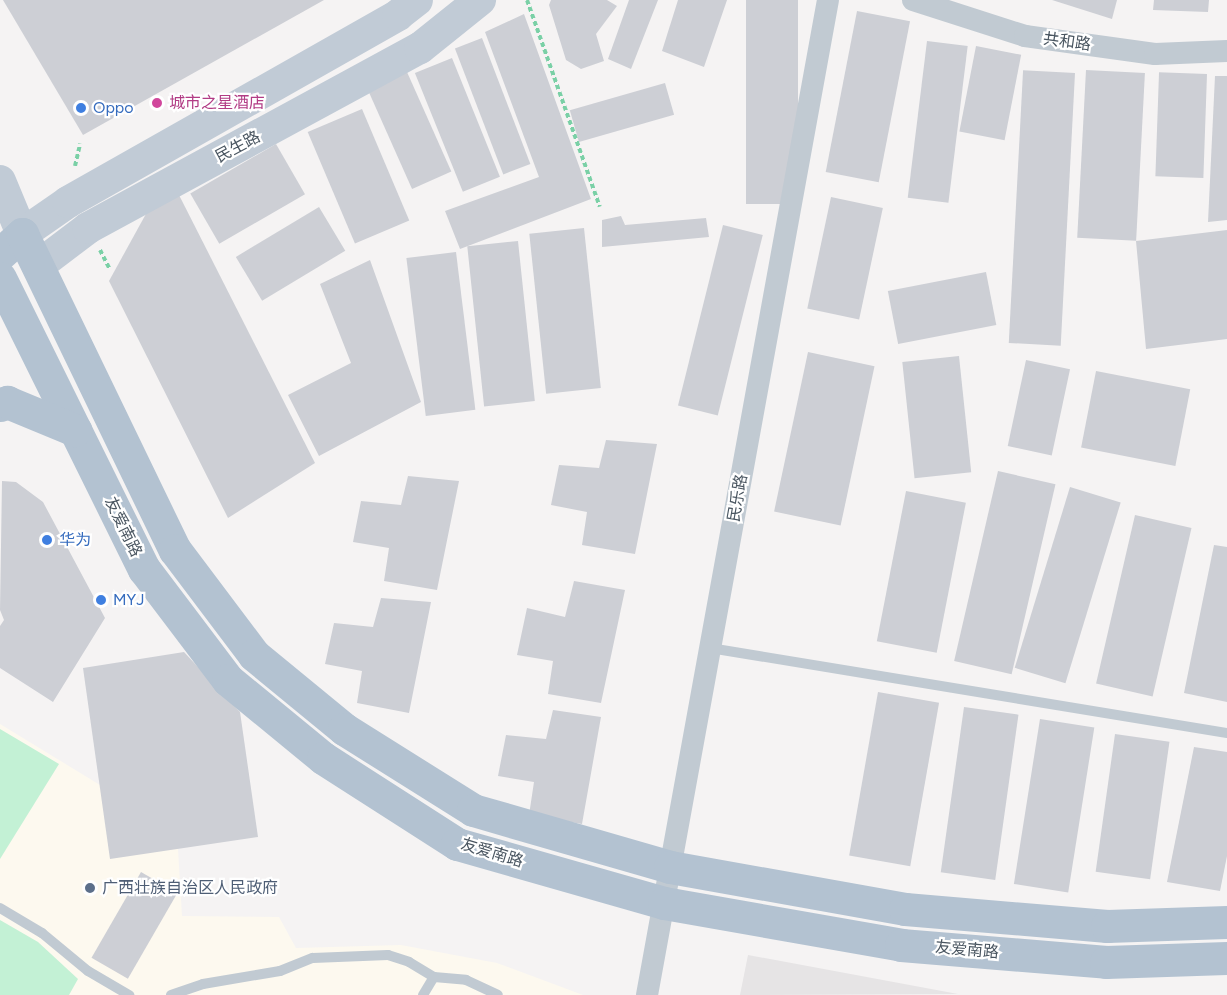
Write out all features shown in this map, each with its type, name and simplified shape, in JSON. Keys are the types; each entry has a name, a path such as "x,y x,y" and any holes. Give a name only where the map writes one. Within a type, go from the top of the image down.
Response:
{"main road":[{"path":"11,244 68,202 398,15 417,0"},
{"name":"民生路","path":"2,290 88,228 420,48 480,0"},
{"path":"0,181 11,244 38,266 175,550 254,655 344,729 472,810 670,867 905,909 1107,926 1227,922"},
{"name":"友爱南路","path":"2,290 144,569 228,680 323,758 457,844 664,903 901,945 1106,962 1227,958"},
{"path":"0,405 7,402 75,430"}],"street":[{"name":"民乐路","path":"647,995 828,0"},
{"name":"共和路","path":"913,0 1025,36 1155,54 1227,51"}],"lane":[{"path":"710,648 1227,733"},
{"path":"0,908 42,933 88,971 129,995"},
{"path":"171,995 203,984 280,971 313,958 388,956 409,962 434,977 466,980 498,995"},
{"path":"423,995 434,977"},
{"path":"196,995 203,984"}],"path":[{"path":"527,0 600,207"}],"shaded area":[{"name":"广西壮族自治区人民政府","path":"0,724 100,785 178,849 182,916 279,917 296,948 401,945 497,963 583,995 0,995"},
{"path":"748,955 958,994 740,995"}],"green space":[{"path":"0,729 59,764 0,859"},
{"path":"0,920 38,942 78,979 69,995 0,995"}],"building":[{"path":"3,0 324,0 83,135"},
{"path":"551,0 607,0 617,6 596,34 604,61 581,69 566,60 549,5"},
{"path":"629,0 658,0 631,69 608,59"},
{"path":"678,0 727,0 704,67 662,51"},
{"path":"746,0 798,0 798,204 746,204"},
{"path":"1052,0 1117,0 1112,19"},
{"path":"1154,0 1209,0 1208,12 1153,10"},
{"path":"857,11 910,21 879,182 826,172"},
{"path":"524,14 591,199 460,249 445,211 539,177 485,32"},
{"path":"482,38 530,164 503,174 455,48"},
{"path":"927,41 968,46 948,203 908,198"},
{"path":"976,46 1021,55 1005,140 959,131"},
{"path":"452,58 500,177 463,192 415,73"},
{"path":"1023,70 1075,73 1061,346 1009,343"},
{"path":"1086,70 1145,73 1136,241 1077,238"},
{"path":"407,72 451,172 412,189 368,89"},
{"path":"1159,72 1207,74 1203,178 1155,176"},
{"path":"1215,76 1227,76 1227,220 1208,222"},
{"path":"665,83 674,115 579,142 570,110"},
{"path":"362,109 409,220 355,243 308,132"},
{"path":"276,144 305,194 219,244 190,194"},
{"path":"179,195 315,463 228,518 109,281 147,212"},
{"path":"831,197 883,208 859,320 807,309"},
{"path":"319,207 345,251 262,301 236,257"},
{"path":"621,216 625,225 706,218 709,237 602,247 602,220"},
{"path":"723,225 763,235 718,415 678,405"},
{"path":"584,228 601,388 546,394 529,234"},
{"path":"1227,230 1227,339 1146,349 1136,241"},
{"path":"518,241 535,401 484,406 467,246"},
{"path":"456,252 475,410 426,416 406,258"},
{"path":"370,260 421,402 319,456 288,395 351,363 320,284"},
{"path":"986,272 996,325 898,344 888,291"},
{"path":"808,352 875,366 841,526 774,511"},
{"path":"959,356 971,472 915,478 902,362"},
{"path":"1026,360 1070,369 1052,455 1008,446"},
{"path":"1096,371 1190,389 1175,466 1081,448"},
{"path":"606,440 657,444 635,554 582,545 587,512 551,505 559,465 599,468"},
{"path":"998,471 1055,484 1012,674 954,661"},
{"path":"408,476 459,481 437,590 384,581 389,548 353,542 361,501 401,505"},
{"path":"2,481 16,482 43,502 105,618 53,702 0,668 0,626 4,620 0,610"},
{"path":"1070,487 1121,502 1065,683 1015,668"},
{"path":"906,491 966,503 937,653 877,641"},
{"path":"1135,515 1192,528 1153,697 1096,684"},
{"path":"1214,545 1227,547 1227,702 1184,693"},
{"path":"574,581 625,590 601,703 548,694 553,661 517,655 527,608 565,617"},
{"path":"381,598 431,602 409,713 357,703 362,671 325,664 334,623 373,627"},
{"path":"184,652 240,712 258,837 110,859 83,668"},
{"path":"878,692 939,703 910,866 849,855"},
{"path":"964,707 1018,715 995,880 941,872"},
{"path":"553,710 601,717 582,824 529,815 534,782 498,776 506,735 546,739"},
{"path":"1040,719 1094,728 1068,893 1014,884"},
{"path":"1115,734 1169,742 1150,879 1096,872"},
{"path":"1194,747 1227,752 1227,856 1220,891 1167,882"},
{"path":"141,872 177,893 128,979 92,958"}],"place":[{"name":"城市之星酒店","path":"157,103"},
{"name":"Oppo","path":"81,108"},
{"name":"华为","path":"47,540"},
{"name":"MYJ","path":"101,600"},
{"name":"广西壮族自治区人民政府","path":"90,888"}]}
